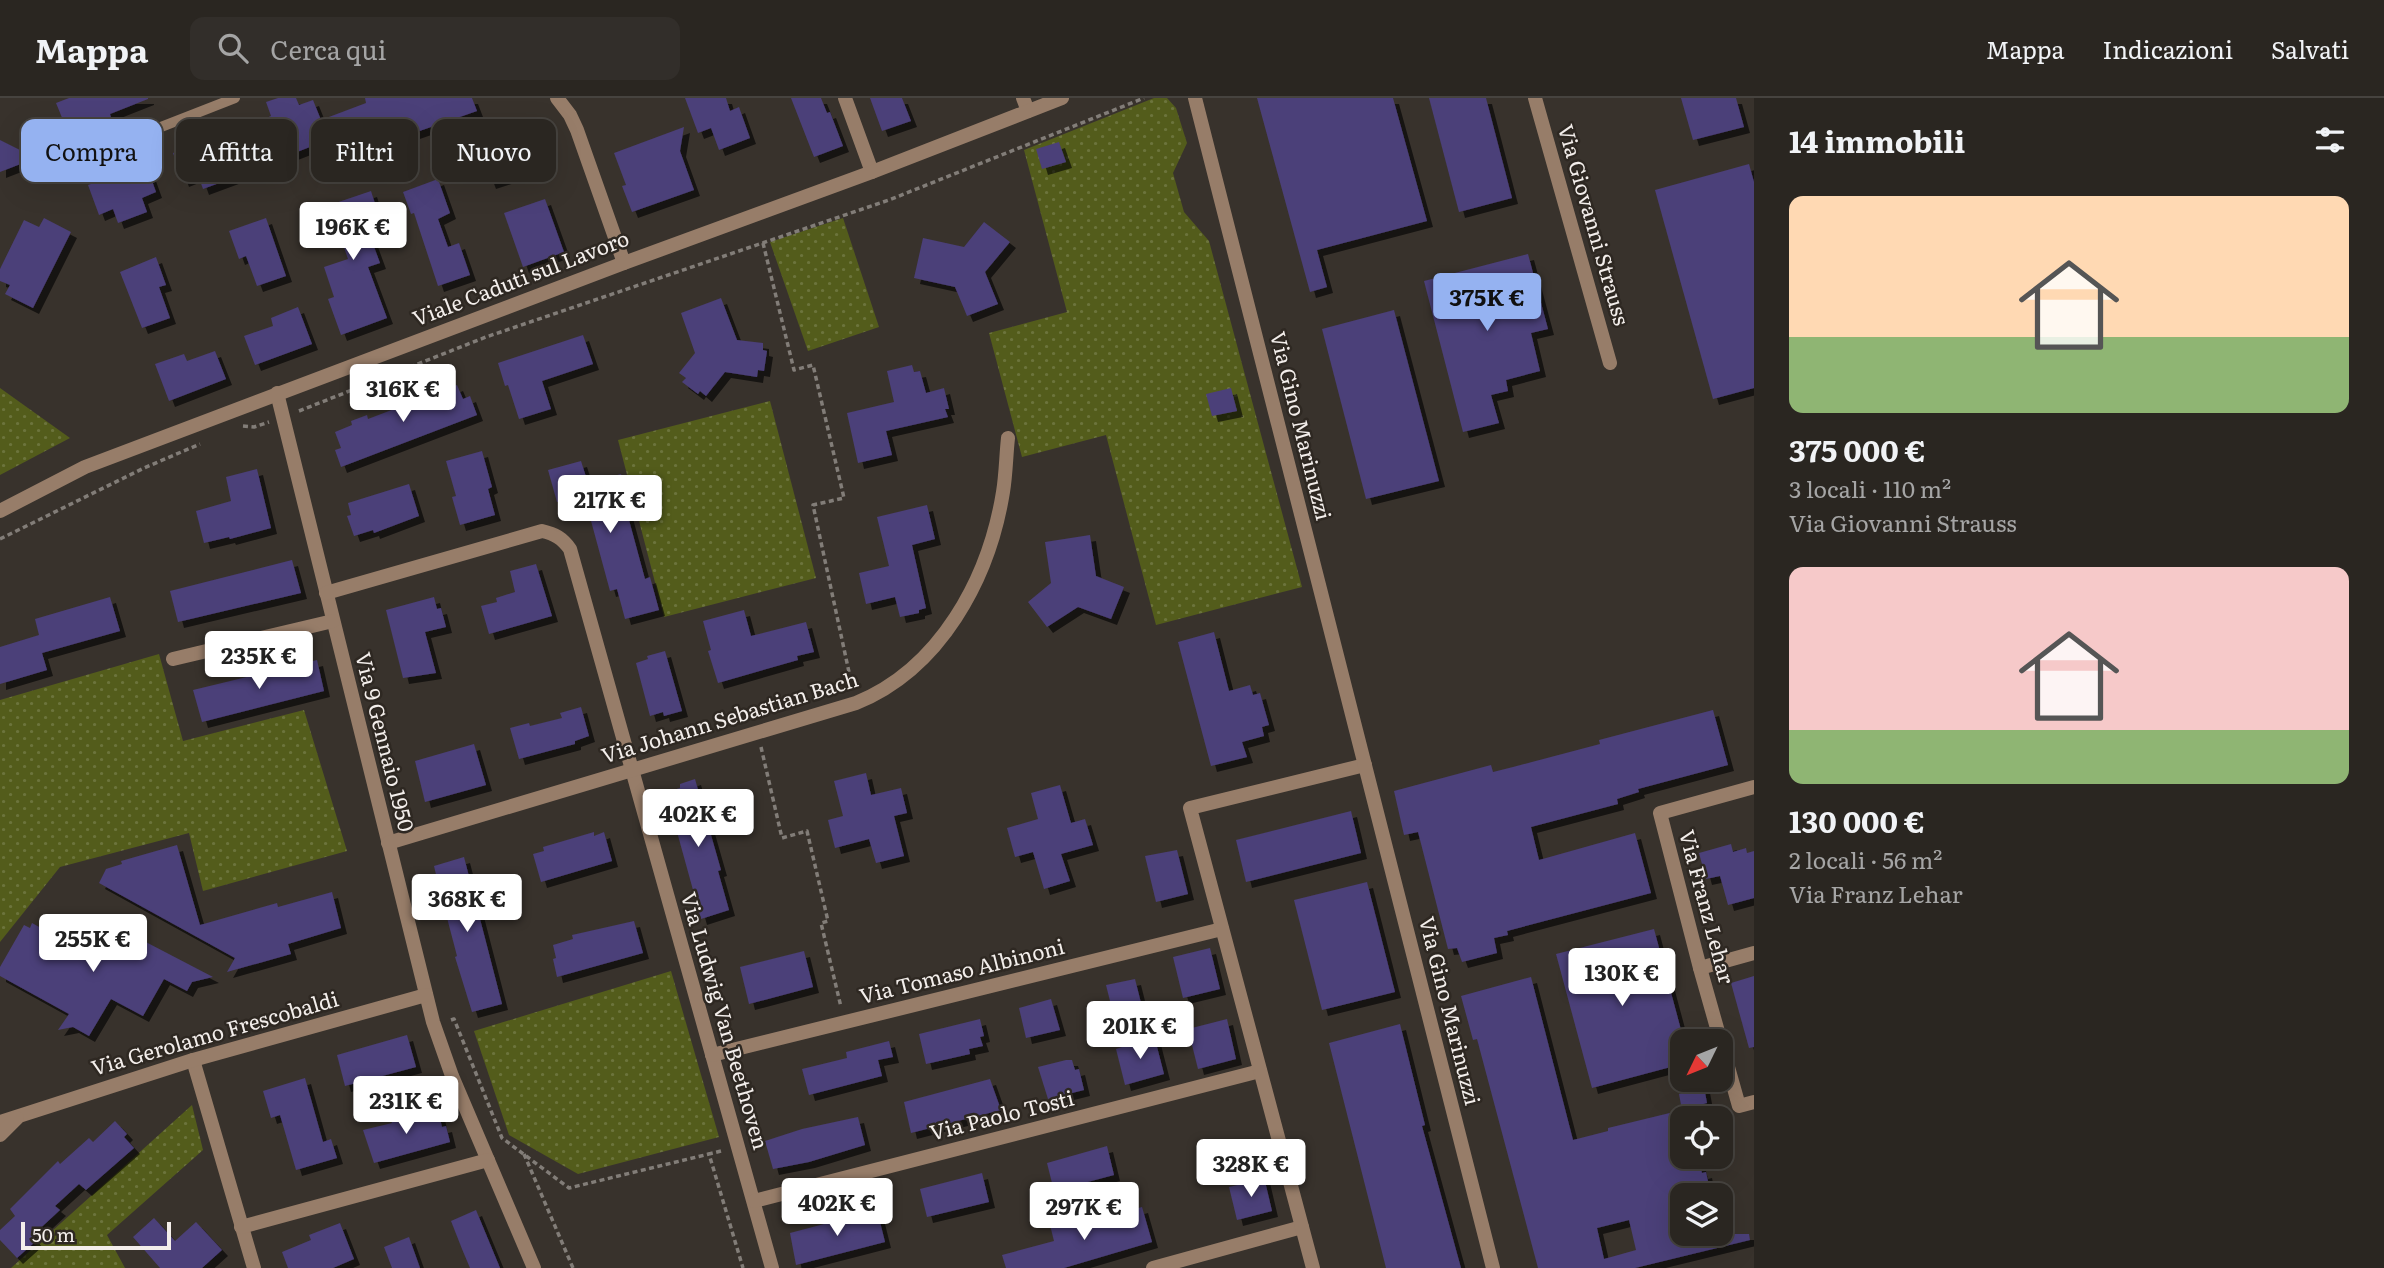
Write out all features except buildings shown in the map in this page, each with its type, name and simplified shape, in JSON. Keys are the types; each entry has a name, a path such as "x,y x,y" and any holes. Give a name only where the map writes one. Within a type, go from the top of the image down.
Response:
{"street":[{"path":"557,98 577,130 624,263"},
{"path":"845,98 872,172"},
{"name":"Viale Caduti sul Lavoro","path":"0,511 85,467 872,172 1026,105 1062,98"},
{"name":"Via Gino Marinuzzi","path":"1195,98 1493,1268"},
{"name":"Via Giovanni Strauss","path":"1535,98 1610,363"},
{"name":"Via 9 Gennaio 1950","path":"277,393 433,1022 452,1076 534,1268"},
{"name":"Via Johann Sebastian Bach","path":"388,843 880,694 919,664 949,630 975,584 993,538 1003,492 1008,438"},
{"name":"Via Ludwig Van Beethoven","path":"326,593 542,531 562,539 570,549 772,1268"},
{"path":"173,659 333,621"},
{"path":"1313,1268 1191,808 1364,765"},
{"name":"Via Franz Lehar","path":"1747,1104 1700,968 1660,813 1754,788"},
{"name":"Via Tomaso Albinoni","path":"712,1055 1222,929"},
{"path":"1700,968 1754,953"},
{"name":"Via Gerolamo Frescobaldi","path":"0,1122 193,1060 426,995"},
{"path":"193,1060 254,1268"},
{"name":"Via Paolo Tosti","path":"754,1201 1260,1071"},
{"name":"Via Gerolamo Frescobaldi","path":"0,1135 18,1117"},
{"path":"241,1227 488,1160"},
{"path":"1153,1268 1302,1227"}],"lane":[{"path":"162,127 235,98"}],"path":[{"path":"240,426 254,427 283,417 486,337 889,200 1144,98"},
{"path":"763,243 794,370 813,365 844,498 813,505 856,703"},
{"path":"0,539 144,468 204,442"},
{"path":"757,732 782,838 807,831 828,921 821,923 844,1022"},
{"path":"433,1022 454,1019 502,1138 569,1188 738,1146"},
{"path":"524,1154 573,1268"},
{"path":"709,1154 743,1268"}],"green space":[{"path":"1154,98 1167,98 1176,108 1187,143 1173,173 1184,212 1209,241 1302,587 1156,625 1106,435 1022,457 989,333 1067,312 1024,150"},
{"path":"843,218 879,327 808,351 770,242"},
{"path":"0,388 70,438 0,475"},
{"path":"770,401 816,578 664,617 618,440"},
{"path":"159,654 183,741 304,710 347,851 203,891 189,833 60,867 0,942 0,700"},
{"path":"671,971 719,1137 578,1174 509,1135 474,1031"},
{"path":"192,1105 203,1150 107,1235 125,1268 11,1268"}]}
